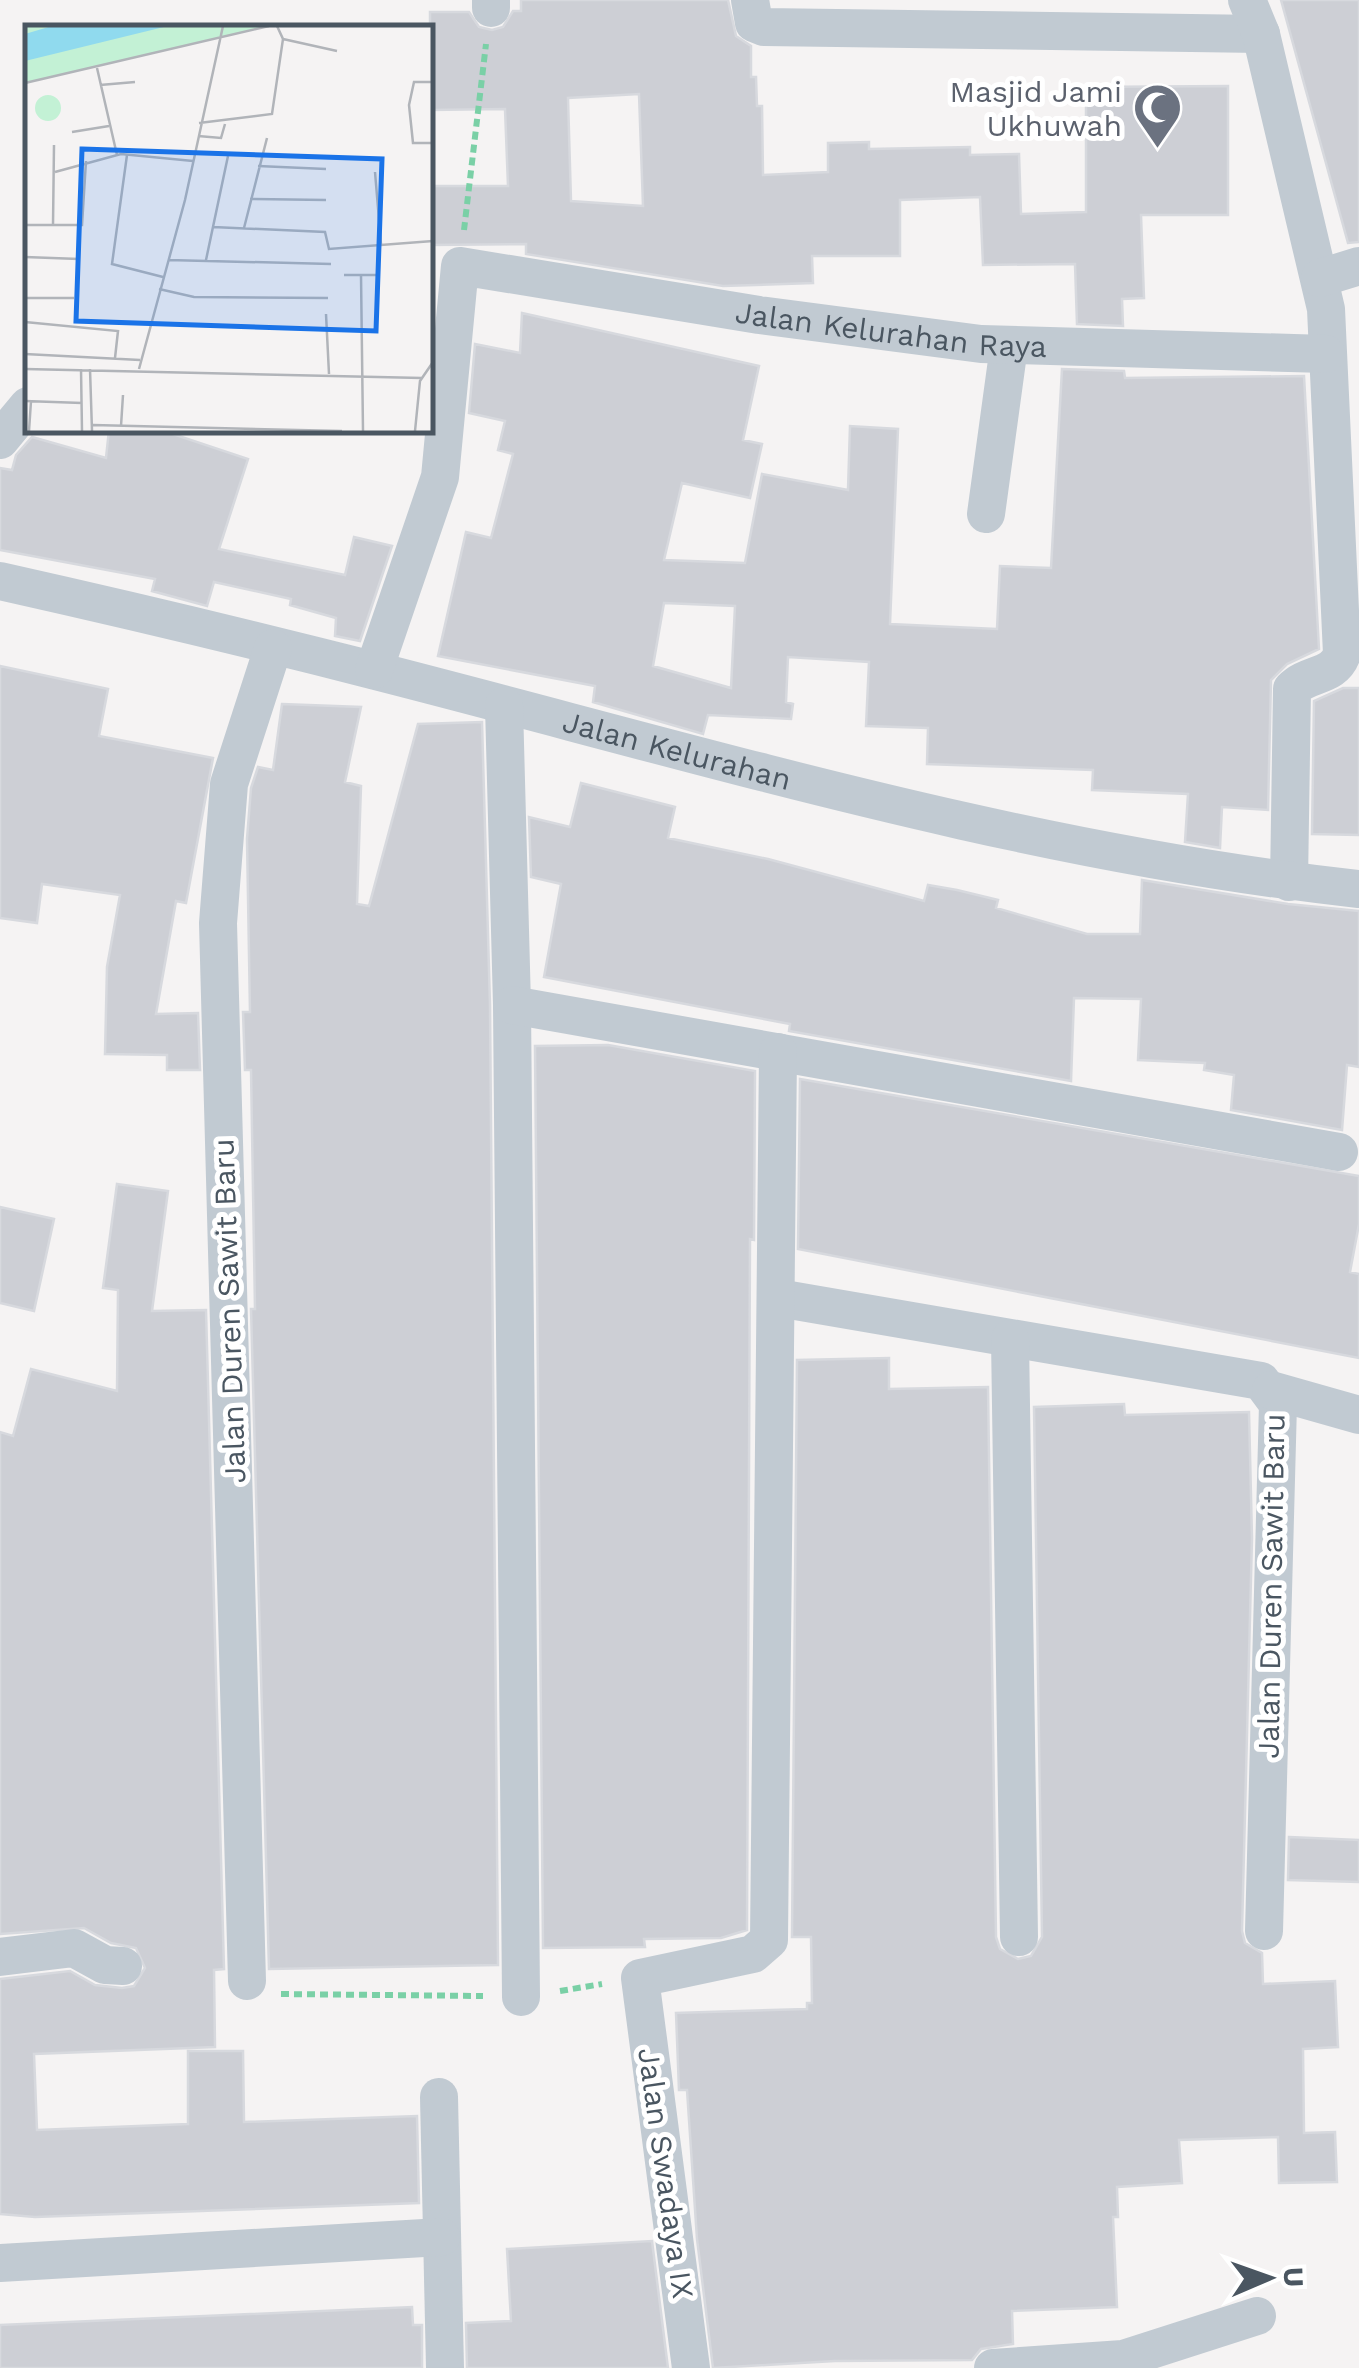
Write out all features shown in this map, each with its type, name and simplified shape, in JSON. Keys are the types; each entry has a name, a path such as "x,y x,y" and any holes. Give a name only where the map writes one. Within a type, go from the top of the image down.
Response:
{"street":[{"path":"750,0 754,22 764,27 1254,17 1320,278 1342,654 1331,671 1300,681 1290,700 1290,882"},
{"path":"374,670 440,477 460,266"},
{"name":"Jalan Kelurahan Raya","path":"460,266 759,315 1009,346 1326,354"},
{"path":"1320,278 1359,266"},
{"path":"986,514 1009,346"},
{"path":"0,440 25,410"},
{"name":"Jalan Kelurahan","path":"0,581 374,670 982,828 1290,882 1359,889"},
{"name":"Jalan Duren Sawit Baru","path":"247,1982 218,922 229,784 274,648"},
{"path":"504,706 512,1005 521,1997"},
{"path":"512,1005 1339,1152"},
{"path":"640,1978 753,1954 770,1940 778,1052"},
{"name":"Jalan Duren Sawit Baru","path":"778,1298 1261,1381 1271,1390 1278,1404 1264,1931"},
{"path":"1010,1339 1019,1937"},
{"path":"1271,1390 1359,1415"},
{"path":"0,1957 74,1948 104,1965 123,1966"},
{"name":"Jalan Swadaya IX","path":"640,1978 691,2368"},
{"path":"438,2097 444,2368"},
{"path":"0,2263 441,2236"},
{"path":"993,2368 1123,2359 1257,2316"}],"path":[{"path":"460,266 489,17"},
{"path":"247,1982 280,1994 521,1997 640,1978"}],"building":[{"path":"521,0 728,0 736,36 751,46 751,77 756,77 757,106 762,106 763,175 828,172 828,143 869,142 869,149 970,147 970,155 1019,154 1021,214 1086,212 1086,87 1228,86 1228,215 1141,215 1144,298 1122,299 1123,326 1077,324 1075,264 983,265 980,197 900,200 900,256 812,256 813,283 723,286 526,254 526,244 432,245 432,186 508,186 505,109 432,110 430,12 469,12 479,27 492,30 503,27 513,11 521,11","holes":["639,94 643,206 571,201 568,98"]},
{"path":"1281,0 1359,0 1359,242 1348,243"},
{"path":"522,313 759,366 743,440 762,444 750,498 682,483 664,560 745,563 762,474 848,490 850,426 898,429 890,624 997,629 1000,566 1051,568 1062,369 1124,371 1125,378 1304,376 1319,649 1287,664 1271,680 1268,810 1222,807 1220,848 1185,842 1188,794 1092,790 1093,770 927,764 928,728 866,726 869,662 788,657 786,702 793,704 791,719 708,715 703,734 593,702 595,686 438,656 466,532 491,538 513,454 498,450 505,421 469,413 475,344 520,353","holes":["664,603 735,606 731,688 653,666"]},
{"path":"109,432 167,432 248,459 219,549 345,575 354,537 392,546 360,641 335,636 336,618 290,605 291,599 214,582 207,606 152,591 155,579 0,550 0,468 12,470 16,455 32,437 106,458"},
{"path":"0,666 108,689 99,736 213,758 186,903 176,901 156,1014 198,1013 200,1070 167,1070 167,1055 105,1054 107,967 120,895 42,884 37,923 0,918"},
{"path":"1343,688 1359,688 1359,835 1312,834 1314,701"},
{"path":"282,704 361,707 345,782 361,786 357,904 369,906 418,724 482,722 490,1005 498,1965 269,1969 251,1309 255,1309 251,1070 245,1070 243,1012 250,1012 247,839 251,788 258,767 273,770"},
{"path":"581,783 675,807 668,838 768,859 924,901 928,885 957,890 998,900 996,908 1087,934 1140,934 1142,880 1288,904 1359,911 1359,1067 1347,1065 1342,1130 1231,1110 1234,1075 1204,1070 1205,1063 1138,1060 1141,999 1074,998 1071,1081 789,1031 790,1024 544,977 561,884 531,877 529,817 570,827"},
{"path":"608,1045 755,1071 754,1240 750,1239 747,1930 721,1938 644,1939 645,1947 543,1948 535,1046"},
{"path":"800,1079 1359,1176 1359,1224 1350,1272 1359,1274 1359,1358 798,1249"},
{"path":"117,1184 168,1191 152,1311 206,1310 224,1969 214,1970 215,2047 34,2054 37,2130 188,2124 188,2051 243,2051 244,2122 417,2116 419,2203 35,2217 0,2214 0,1979 70,1971 95,1985 122,1988 134,1986 145,1968 136,1948 111,1943 84,1928 0,1934 0,1432 13,1436 31,1369 117,1391 118,1290 103,1288"},
{"path":"0,1207 54,1219 34,1311 0,1303"},
{"path":"889,1358 889,1389 988,1387 996,1937 1000,1949 1018,1959 1031,1956 1042,1937 1034,1407 1124,1404 1125,1415 1249,1412 1252,1538 1242,1931 1245,1943 1262,1953 1263,1984 1335,1981 1338,2047 1303,2049 1304,2133 1335,2132 1337,2182 1279,2183 1278,2137 1179,2140 1182,2183 1117,2187 1118,2217 1113,2217 1117,2307 1012,2311 1013,2344 981,2349 972,2360 835,2361 713,2368 697,2239 687,2090 679,2090 676,2013 807,2009 807,2003 812,2003 811,1937 792,1937 797,1360"},
{"path":"1289,1837 1359,1840 1359,1882 1288,1880"},
{"path":"652,2241 668,2368 467,2368 466,2323 511,2321 507,2249"},
{"path":"412,2307 413,2325 422,2325 422,2368 0,2368 0,2325"}],"place":[{"name":"Masjid Jami Ukhuwah","path":"1157,150"}]}
